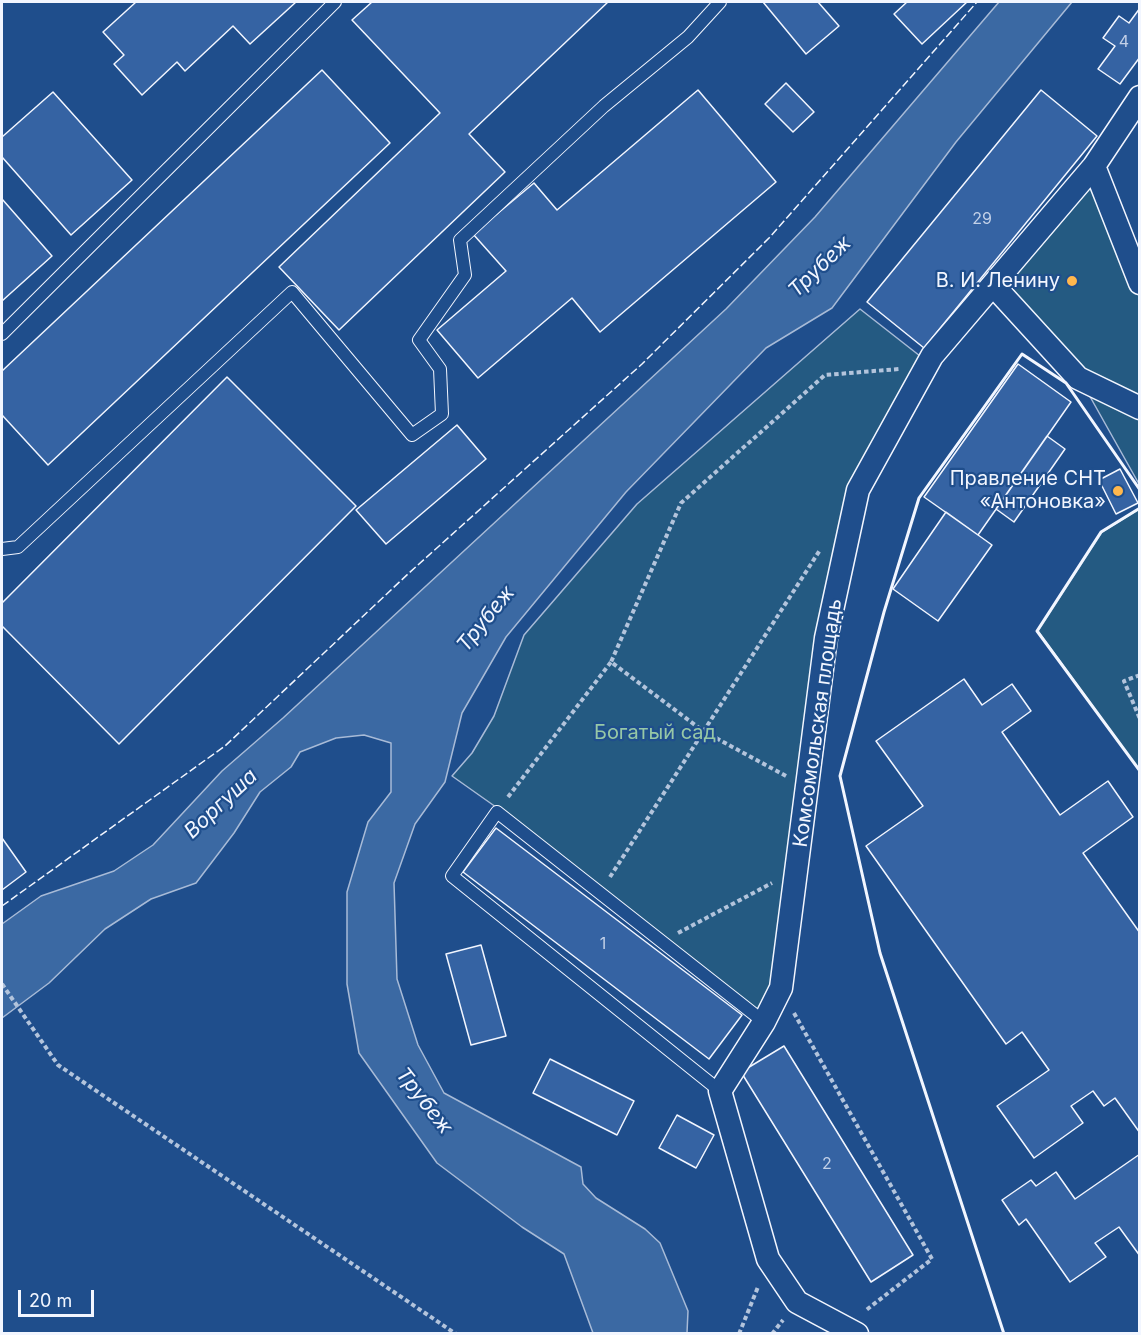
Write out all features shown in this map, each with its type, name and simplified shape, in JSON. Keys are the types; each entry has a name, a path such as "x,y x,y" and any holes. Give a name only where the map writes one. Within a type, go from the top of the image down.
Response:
{"street":[{"name":"Комсомольская площадь","path":"720,1091 764,1022 781,988 826,638 858,490 932,356 1094,166 1140,97"},
{"path":"1094,166 1140,282"},
{"path":"993,285 1078,378 1140,408"},
{"path":"720,1091 768,1259 797,1302 850,1330"}],"lane":[{"path":"2,334 335,2"},
{"path":"2,549 18,547 292,292 412,435 442,414 440,369 419,340 465,275 460,240 604,106 688,37 720,2"},
{"path":"720,1091 452,876 497,812 764,1022"}],"path":[{"path":"497,812 611,662 681,503 825,375 926,367"},
{"path":"600,892 820,549"},
{"path":"611,662 703,731 807,788"},
{"path":"1140,675 1124,681 1140,719"},
{"path":"662,941 797,870"},
{"path":"2,984 58,1065 456,1334"},
{"path":"781,988 932,1259 850,1330"},
{"path":"740,1334 768,1259"}],"green space":[{"path":"1094,167 1139,284 1139,484 1079,377 994,285"},
{"name":"Богатый сад","path":"860,309 920,356 858,490 780,988 763,1022 503,812 452,776 472,753 494,716 524,635 637,504"},
{"path":"1139,509 1139,770 1038,631 1102,532"}],"water":[{"path":"999,2 1072,2 956,142 832,308 766,348 626,492 506,637 462,713 445,782 415,824 394,883 397,979 418,1045 444,1093 581,1167 583,1184 596,1198 645,1229 660,1243 688,1311 687,1333 593,1333 564,1254 522,1227 437,1163 359,1053 347,984 347,892 368,822 391,792 391,743 364,735 336,738 300,752 291,767 260,792 234,833 196,883 151,899 105,929 49,983 2,1018 2,924 41,896 114,871 153,845 222,771 283,718 726,309 815,217"}],"building":[{"path":"136,2 296,2 250,44 233,26 185,71 177,62 142,95 114,64 124,55 103,32"},
{"path":"372,2 608,2 469,134 505,172 339,330 279,267 440,113 352,20"},
{"path":"763,2 818,2 839,26 806,54"},
{"path":"907,2 967,2 922,44 894,14"},
{"path":"1140,8 1140,57 1120,84 1098,69 1115,46 1103,38 1119,16 1129,23"},
{"path":"322,70 390,143 48,465 2,415 2,371"},
{"path":"786,83 814,112 793,132 765,104"},
{"path":"698,90 776,182 600,332 572,298 478,378 437,330 506,271 473,234 534,183 557,210"},
{"path":"1041,90 1097,136 924,348 867,302"},
{"path":"53,92 132,180 71,235 2,157 2,137"},
{"path":"2,199 52,256 2,301"},
{"path":"1018,364 1071,402 978,535 924,497"},
{"path":"227,377 356,506 119,744 2,626 2,603"},
{"path":"457,425 486,459 386,544 356,510"},
{"path":"1047,436 1065,449 1014,522 996,509"},
{"name":"Правление СНТ «Антоновка»","path":"1120,469 1138,503 1116,514 1099,480"},
{"path":"946,512 992,545 938,621 893,589"},
{"path":"964,679 982,705 1012,684 1031,711 1002,732 1060,815 1108,781 1133,817 1083,853 1140,933 1140,1133 1115,1098 1104,1106 1093,1091 1071,1106 1083,1123 1034,1158 997,1106 1049,1070 1022,1032 1006,1044 866,846 923,806 876,741"},
{"path":"496,828 742,1015 709,1059 463,872"},
{"path":"2,838 26,872 2,890"},
{"path":"481,945 506,1036 471,1045 446,954"},
{"path":"784,1046 913,1255 871,1282 741,1072"},
{"path":"550,1059 634,1101 617,1135 533,1093"},
{"path":"677,1115 714,1135 696,1168 659,1148"},
{"path":"1140,1154 1140,1256 1119,1227 1095,1243 1106,1257 1070,1282 1026,1219 1019,1225 1002,1200 1031,1180 1036,1186 1056,1172 1075,1199"}],"fence":[{"path":"2,906 225,746 409,573 642,364 769,238 977,2"}],"wall":[{"path":"1004,1334 880,953 840,776 884,612 919,498 1022,354 1066,383 1140,490"},
{"path":"1140,508 1101,532 1037,631 1140,771"}],"place":[{"name":"В. И. Ленину","path":"1072,281"},
{"name":"Правление СНТ «Антоновка»","path":"1118,491"}],"water label":[{"name":"Трубеж","path":"820,267"},
{"name":"Трубеж","path":"486,619"},
{"name":"Воргуша","path":"221,804"},
{"name":"Трубеж","path":"424,1101"}]}
